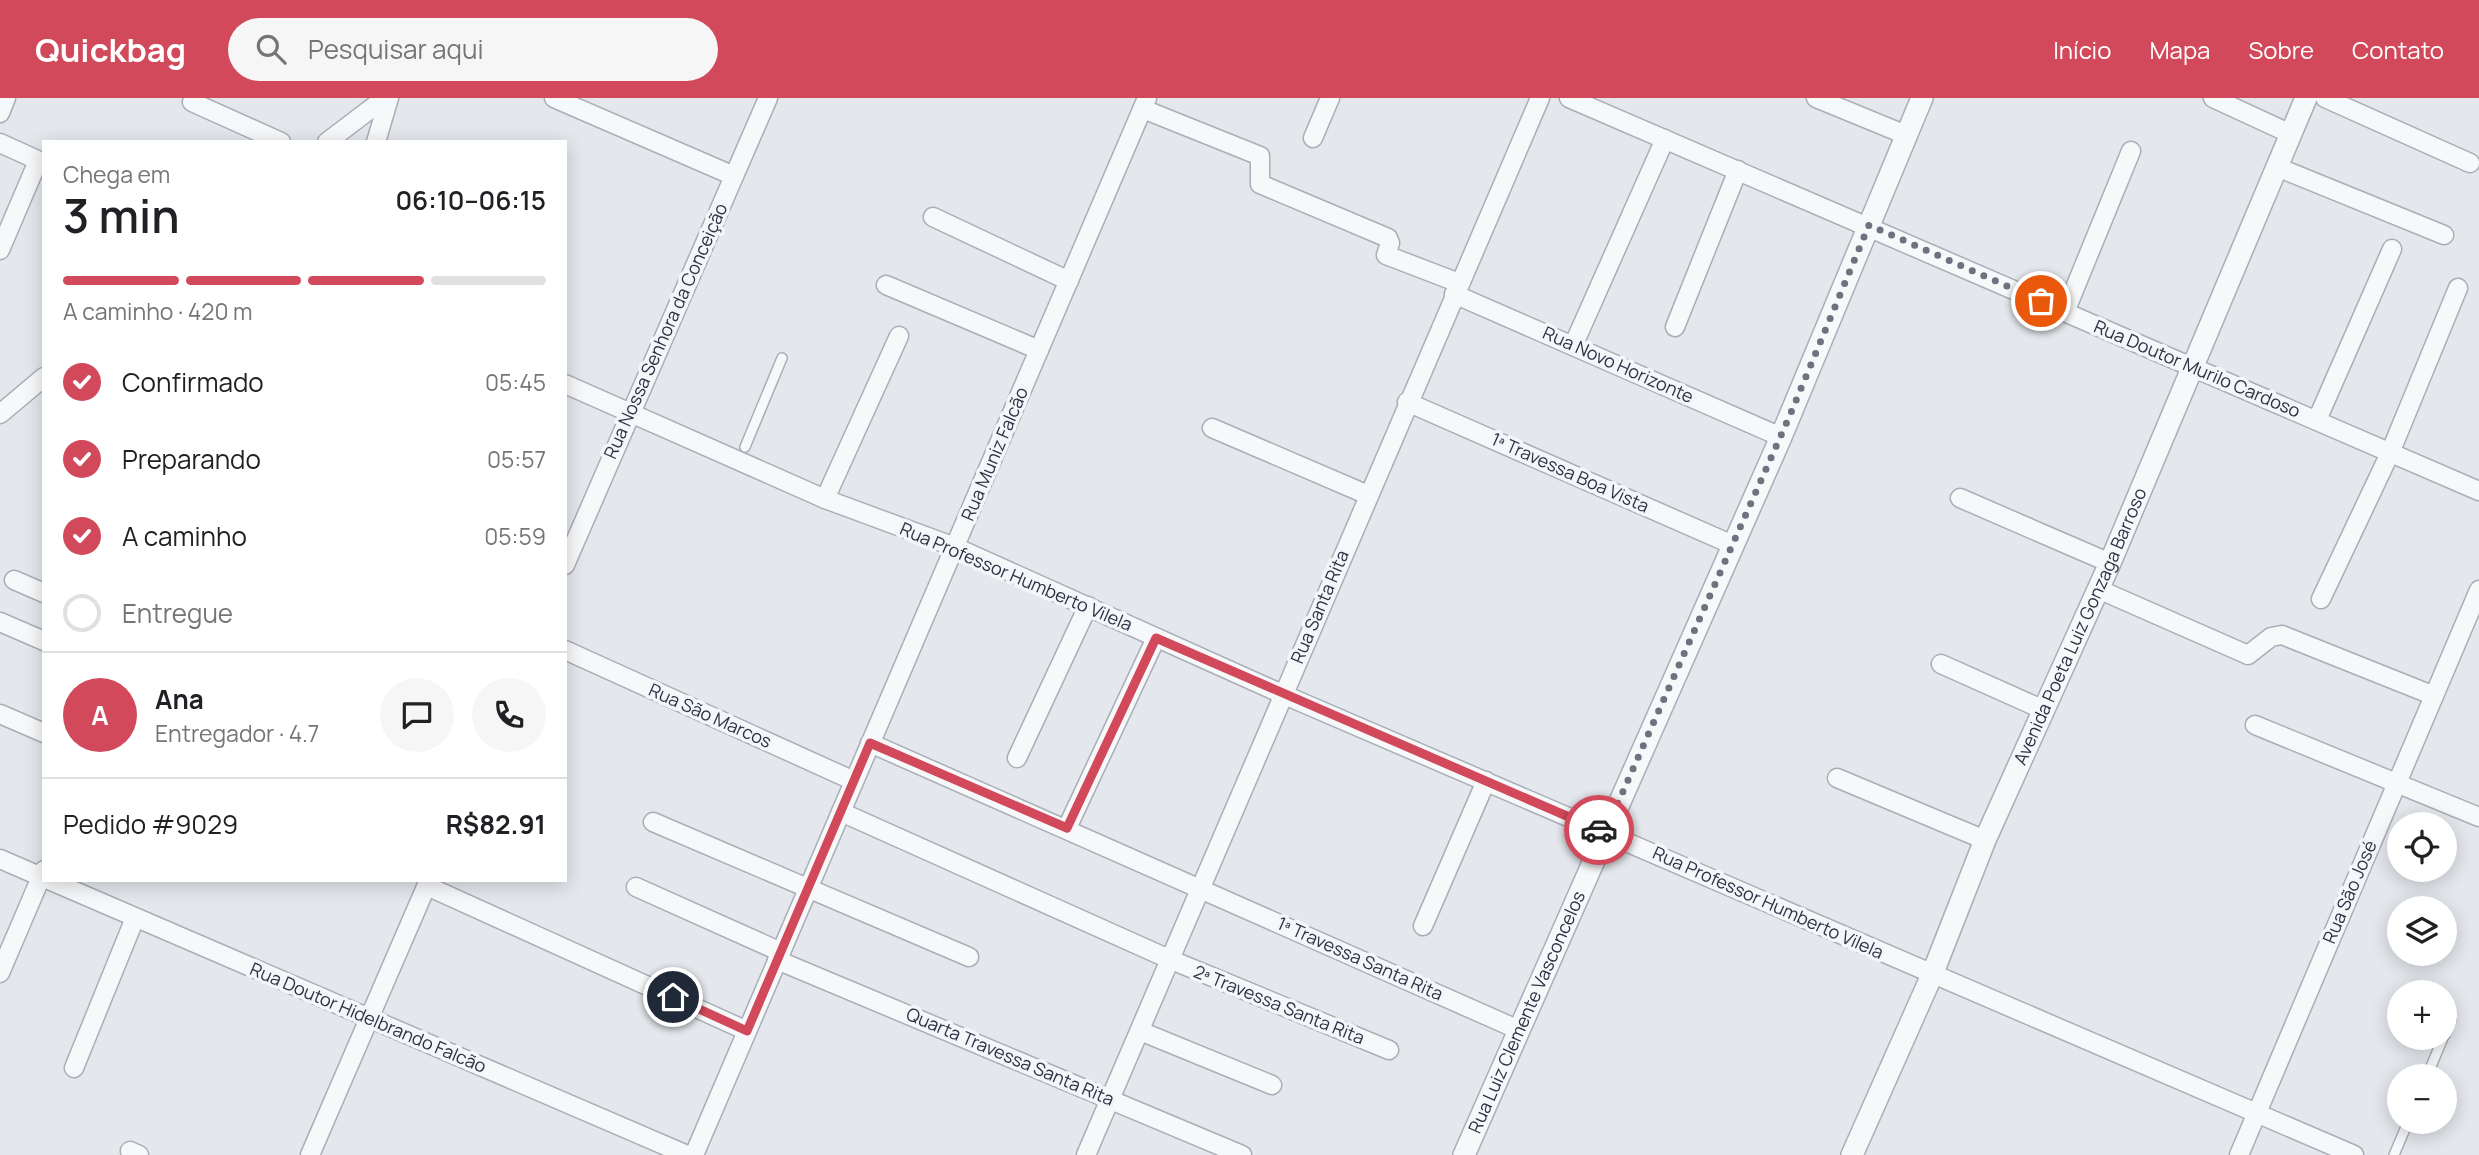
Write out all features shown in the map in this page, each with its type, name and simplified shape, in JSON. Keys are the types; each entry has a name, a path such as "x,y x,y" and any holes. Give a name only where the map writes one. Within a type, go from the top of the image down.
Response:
{"street":[{"path":"0,113 6,98"},
{"path":"330,140 387,98"},
{"path":"376,140 387,98"},
{"path":"554,98 734,176"},
{"name":"Rua Nossa Senhora da Conceição","path":"567,560 768,98"},
{"path":"1312,138 1330,98"},
{"name":"Rua Santa Rita","path":"1086,1155 1407,402 1540,98"},
{"name":"Rua Doutor Murilo Cardoso","path":"1569,98 1869,225 2479,491"},
{"path":"1816,98 1906,135"},
{"name":"Rua Luiz Clemente Vasconcelos","path":"1464,1155 1781,437 1922,98"},
{"path":"2213,98 2291,134"},
{"name":"Avenida Poeta Luiz Gonzaga Barroso","path":"1852,1155 1933,975 1984,839 2110,563 2306,98"},
{"path":"2325,98 2470,163"},
{"path":"192,102 277,140"},
{"name":"Rua Novo Horizonte","path":"1145,103 1260,156 1259,184 1388,238 1390,243 1386,255 1573,346 1781,437"},
{"name":"Rua Muniz Falcão","path":"694,1155 1145,103"},
{"path":"1573,346 1665,139"},
{"path":"0,144 41,162 0,250"},
{"path":"2065,312 2131,151"},
{"path":"2277,167 2444,235"},
{"path":"1675,327 1738,170"},
{"path":"933,218 1069,281"},
{"path":"2317,420 2392,249"},
{"path":"886,285 1039,350"},
{"path":"2321,599 2390,453 2458,288"},
{"path":"825,499 899,336"},
{"path":"0,414 40,385"},
{"name":"Rua Professor Humberto Vilela","path":"567,385 629,414 742,454 825,499 955,547 1282,694 2354,1155"},
{"name":"1ª Travessa Boa Vista","path":"1407,402 1733,545"},
{"path":"1212,428 1368,495"},
{"path":"1960,498 2110,563"},
{"path":"14,580 42,592"},
{"path":"2098,589 2248,655 2271,637 2282,635 2432,695"},
{"name":"Rua São José","path":"2239,1155 2432,695 2474,616 2479,590"},
{"path":"1017,758 1088,606"},
{"path":"0,622 42,640"},
{"path":"1067,828 1156,638"},
{"name":"Rua São Marcos","path":"567,651 854,781"},
{"path":"1941,664 2044,710"},
{"path":"0,714 42,732"},
{"path":"2255,725 2479,817"},
{"name":"1ª Travessa Santa Rita","path":"870,743 1519,1030"},
{"path":"1837,778 1984,839"},
{"path":"1423,926 1486,781"},
{"name":"2ª Travessa Santa Rita","path":"841,812 1169,959 1389,1050"},
{"path":"653,822 809,886 969,957"},
{"name":"Rua Doutor Hidelbrando Falcão","path":"0,859 42,875"},
{"path":"0,972 42,880"},
{"name":"Rua Doutor Hidelbrando Falcão","path":"55,882 132,926 368,1017 687,1155"},
{"path":"310,1155 428,883 747,1031"},
{"path":"636,887 779,956"},
{"path":"74,1068 132,926"},
{"name":"Quarta Travessa Santa Rita","path":"779,956 1242,1155"},
{"path":"1140,1031 1272,1085"}],"lane":[{"path":"742,454 782,358"},
{"path":"2394,1155 2403,1134"}],"way so far":[{"path":"1599,830 1605,832 1790,415 1869,225 2041,301"}],"route":[{"path":"673,997 747,1031 870,743 1067,828 1156,638 1599,830"}]}
